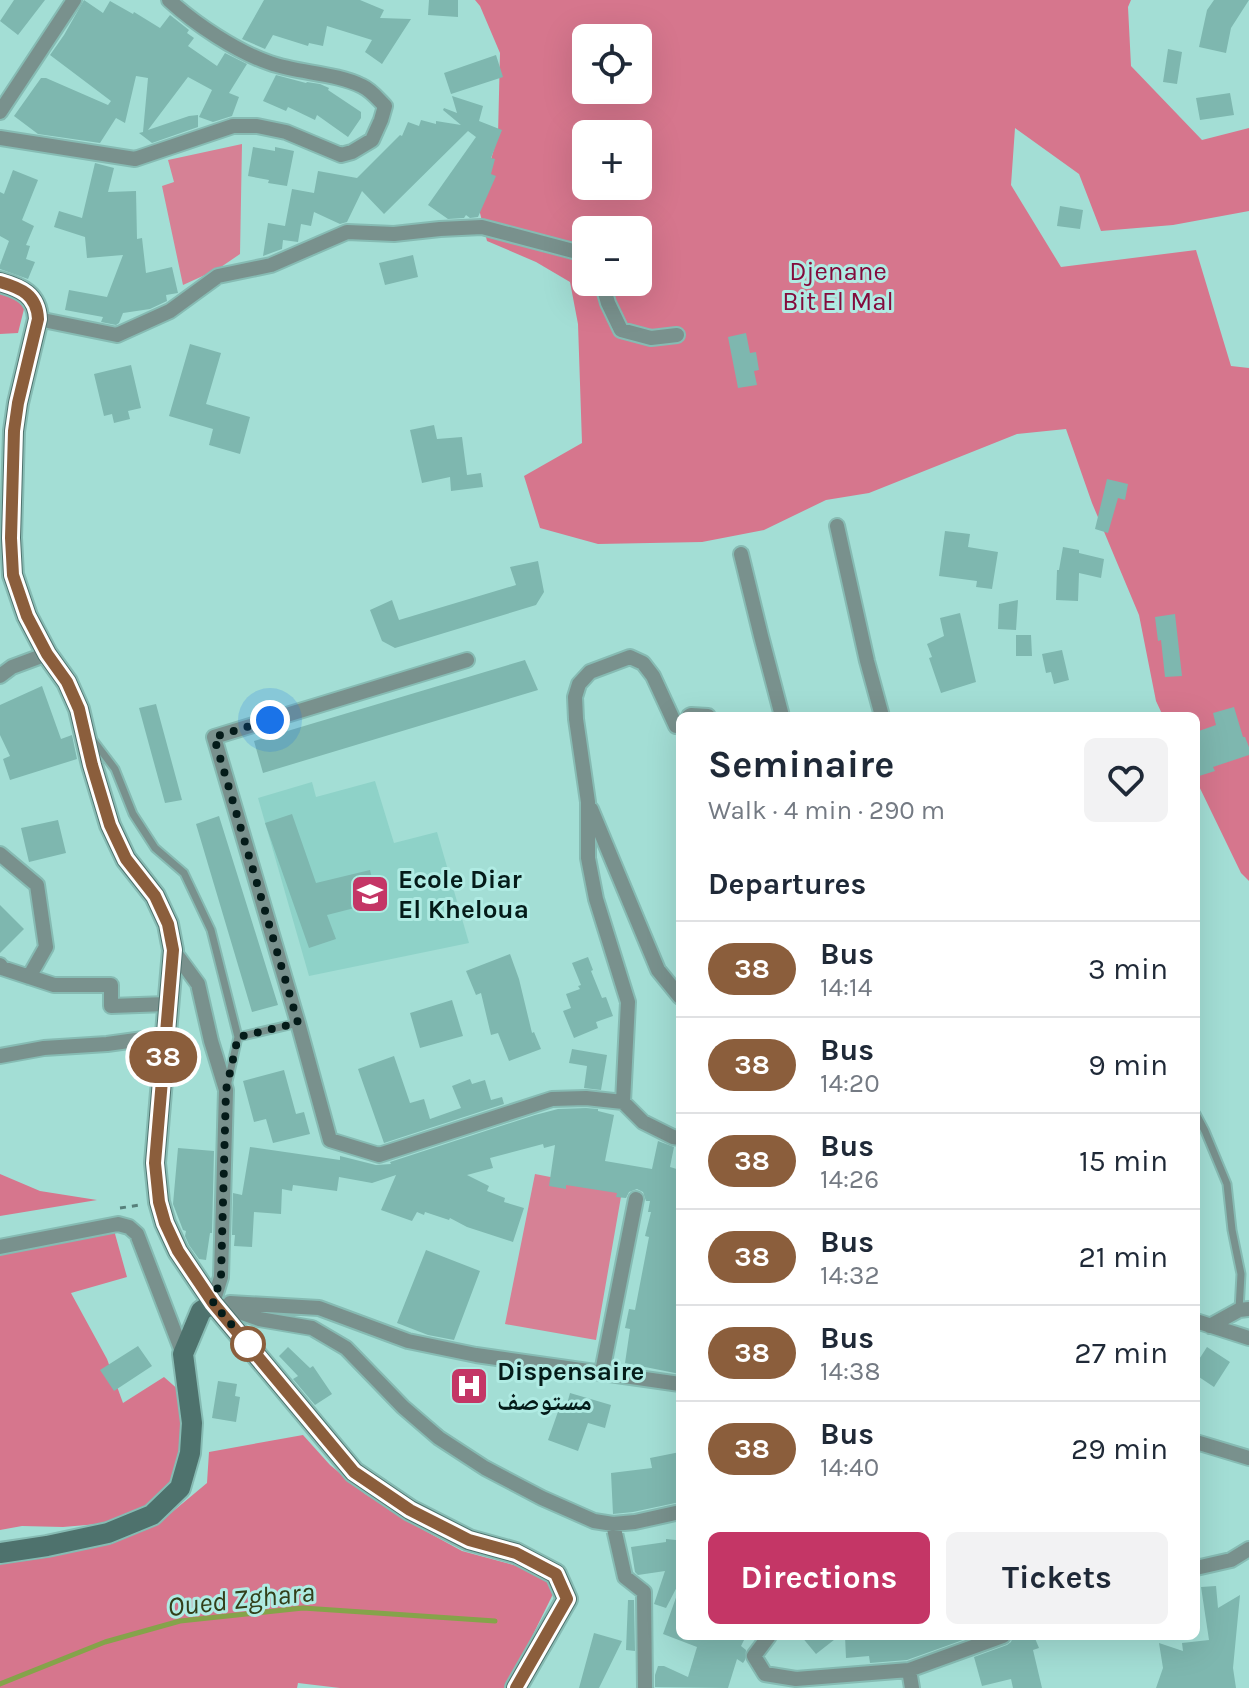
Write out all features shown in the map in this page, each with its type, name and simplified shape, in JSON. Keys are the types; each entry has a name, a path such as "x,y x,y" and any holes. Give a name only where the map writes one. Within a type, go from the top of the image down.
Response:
{"street":[{"path":"0,112 74,0"},
{"path":"0,138 135,159 233,126 257,126 286,132 341,155 372,140 385,106 365,87 254,57 185,15 169,0"},
{"path":"38,319 117,335 170,311 218,276 271,265 347,232 394,234 482,227 572,251"},
{"path":"0,282 32,297 38,307 38,319 18,403 7,434 13,575 27,616 47,654 67,682 79,709 110,825 126,859 155,896 168,924 173,950 155,1163 159,1202 165,1223 178,1251 213,1303 354,1472 410,1510 469,1540 516,1553 556,1574 567,1599 516,1688"},
{"path":"606,296 621,330 651,338 677,335"},
{"path":"837,526 881,712"},
{"path":"741,554 781,712"},
{"path":"0,676 12,667 47,654"},
{"path":"623,1102 628,1002 596,899 588,858 588,802 576,719 575,697 579,684 590,672 630,657 643,663 653,676 676,723"},
{"path":"467,660 214,737 330,1140 379,1155 552,1099 586,1098 623,1102 643,1122 676,1137"},
{"path":"588,802 658,970 676,992"},
{"path":"0,854 37,885 46,947 29,977"},
{"path":"173,950 198,984 226,1090 221,1277 213,1303"},
{"path":"0,965 54,985 111,985 111,1006 167,1004"},
{"path":"0,1056 44,1048 165,1036"},
{"path":"602,1372 636,1199"},
{"path":"0,1247 118,1224 129,1227 137,1234 183,1354 192,1423 190,1453 180,1488 152,1515 108,1533 0,1553"},
{"path":"213,1303 259,1319 312,1328 346,1348 403,1407 439,1438 485,1468 542,1498 594,1521 613,1524 676,1513"},
{"path":"183,1354 201,1311 213,1303 319,1308 408,1341 476,1355 676,1383"},
{"path":"1203,1324 1244,1310"},
{"path":"1203,1324 1249,1338"},
{"path":"1200,1443 1249,1458"},
{"path":"613,1524 625,1577 644,1592 645,1688"},
{"path":"1200,1567 1231,1560 1249,1549"},
{"path":"766,1640 754,1656 765,1674 796,1679 909,1670 992,1640"},
{"path":"909,1670 912,1688"}],"lane":[{"path":"84,728 115,769 133,814 155,848 184,873 211,930 238,1037 226,1090"},
{"path":"238,1037 298,1023"},
{"path":"1200,1122 1227,1184 1244,1310"}],"path":[{"path":"112,1209 159,1202"}],"shaded area":[{"path":"242,144 240,254 218,269 183,285 162,186 174,182 168,160"},
{"name":"Ecole Diar El Kheloua","path":"375,781 394,843 437,832 469,943 309,976 258,798 312,782 316,797"},
{"path":"535,1174 622,1191 596,1340 505,1324"}],"green space":[{"name":"Djenane Bit El Mal","path":"475,0 1131,0 1128,7 1131,66 1202,140 1249,128 1249,211 1173,225 1101,231 1079,174 1015,128 1011,185 1061,267 1196,250 1231,366 1249,368 1249,881 1241,873 1200,788 1200,712 1161,712 1156,701 1139,615 1092,503 1066,429 1017,434 869,493 826,500 764,530 702,542 598,544 540,528 524,476 582,443 578,324 573,296 652,296 652,216 572,216 572,292 570,282 536,262 487,241 478,205 498,135 500,53"},
{"path":"0,283 25,305 18,333 0,334"},
{"path":"0,1174 40,1191 97,1200 0,1216"},
{"path":"112,1223 127,1277 71,1293 107,1359 123,1403 164,1377 181,1392 183,1429 175,1486 142,1512 98,1524 22,1526 0,1530 0,1241"},
{"path":"303,1435 330,1465 365,1494 418,1527 462,1551 543,1573 554,1592 514,1673 511,1688 340,1688 298,1683 297,1688 0,1688 0,1559 108,1540 165,1518 207,1483 209,1452"}],"building":[{"path":"14,0 45,0 18,35 0,21"},
{"path":"84,0 103,13 110,1 160,28 170,15 194,38 188,46 217,66 225,53 247,64 229,93 239,97 232,116 213,122 199,117 212,90 188,77 148,130 198,115 198,127 152,143 139,133 143,132 148,78 136,76 125,123 116,118 100,143 38,134 14,116 41,78 108,105 111,101 50,55"},
{"path":"264,0 360,0 384,10 380,18 411,19 382,64 365,52 372,40 327,26 323,46 309,43 308,46 273,35 265,49 242,39"},
{"path":"429,0 458,0 458,17 428,15"},
{"path":"1214,0 1249,0 1231,28 1226,53 1199,47 1207,10"},
{"path":"1168,49 1182,52 1177,84 1163,82"},
{"path":"496,55 503,77 451,94 444,73"},
{"path":"276,75 329,88 361,112 361,118 348,137 317,115 315,120 288,107 286,111 263,101"},
{"path":"1230,93 1234,115 1200,120 1196,98"},
{"path":"452,96 483,106 479,121 502,130 491,158 495,159 491,174 496,176 478,217 466,215 464,218 448,219 428,205 476,137 468,131 384,214 362,191 347,222 340,224 314,212 311,226 301,224 298,242 283,240 282,249 263,256 268,223 285,226 292,189 314,193 318,171 357,178 402,136 408,122 419,126 421,120 461,125 443,110 457,113"},
{"path":"253,147 294,151 287,186 248,176"},
{"path":"95,163 114,168 108,192 136,191 137,239 142,238 146,273 172,267 178,293 166,295 167,301 150,309 123,313 116,325 101,322 103,317 65,310 69,290 107,297 123,255 87,258 85,237 54,227 59,211 82,218"},
{"path":"13,170 38,180 22,220 34,226 26,245 30,246 26,259 35,262 28,279 0,269 9,241 0,236 0,192 4,194"},
{"path":"1060,206 1083,210 1080,229 1057,226"},
{"path":"413,255 418,277 385,285 379,263"},
{"path":"746,333 750,353 756,352 759,370 754,371 757,385 738,388 728,337"},
{"path":"190,344 221,353 206,404 250,417 240,454 209,445 213,429 169,416"},
{"path":"131,365 141,408 128,411 130,419 114,423 112,414 104,416 94,374"},
{"path":"434,425 437,439 462,437 467,475 481,473 483,487 451,491 450,477 422,483 410,430"},
{"path":"1107,479 1128,484 1125,500 1118,498 1108,533 1095,529"},
{"path":"945,531 970,534 968,547 998,552 992,589 976,587 977,581 939,576"},
{"path":"1063,547 1104,559 1101,578 1079,573 1078,601 1056,600 1057,570"},
{"path":"538,561 544,592 536,605 395,648 382,641 370,610 392,600 399,620 516,585 510,567"},
{"path":"1018,600 1016,630 998,629 999,604"},
{"path":"960,613 976,682 941,693 927,644 944,636 940,618"},
{"path":"1175,614 1182,676 1165,677 1155,617"},
{"path":"1016,635 1031,635 1032,656 1016,656"},
{"path":"1062,650 1069,680 1054,684 1051,672 1046,673 1042,654"},
{"path":"525,660 538,690 263,773 254,741"},
{"path":"42,686 61,739 72,735 77,759 10,780 3,759 10,756 0,735 0,705"},
{"path":"156,704 182,800 165,803 139,708"},
{"path":"1234,707 1249,755 1213,767 1215,771 1200,776 1200,731 1216,725 1213,713"},
{"path":"292,814 316,883 370,870 378,902 327,915 336,939 309,948 265,823"},
{"path":"219,816 278,1005 252,1012 196,824"},
{"path":"58,820 66,853 29,862 21,828"},
{"path":"0,905 24,929 0,953"},
{"path":"510,954 532,1033 541,1049 509,1061 498,1033 491,1035 481,993 476,995 466,971"},
{"path":"588,957 602,998 606,997 613,1016 596,1022 598,1028 574,1038 563,1011 571,1008 566,994 580,989 578,986 581,985 572,963"},
{"path":"452,1000 463,1036 420,1048 410,1013"},
{"path":"572,1049 607,1055 601,1090 584,1088 587,1066 569,1063"},
{"path":"394,1056 410,1103 424,1099 430,1119 461,1108 452,1086 470,1079 472,1084 485,1080 491,1100 502,1097 504,1104 384,1143 358,1069"},
{"path":"284,1070 296,1114 304,1112 310,1134 273,1143 266,1119 254,1122 243,1081"},
{"path":"558,1109 598,1109 614,1115 605,1161 652,1169 658,1141 674,1147 670,1167 676,1169 676,1373 625,1363 630,1329 625,1328 629,1309 635,1310 649,1237 645,1236 651,1212 648,1212 650,1201 646,1201 643,1192 637,1189 629,1192 626,1198 616,1197 617,1193 566,1185 566,1189 549,1186 555,1145 544,1148 543,1144 490,1158 493,1168 467,1175 489,1186 487,1191 505,1198 504,1202 524,1208 513,1242 450,1218 417,1212 412,1221 381,1210 396,1175 372,1183 339,1177 337,1191 293,1185 292,1191 282,1189 281,1214 254,1212 252,1247 234,1246 233,1193 242,1195 250,1147 340,1160 340,1156 376,1165 391,1164"},
{"path":"178,1148 214,1151 212,1233 206,1260 199,1259 189,1245 173,1204"},
{"path":"426,1250 480,1271 454,1340 428,1335 397,1323"},
{"path":"138,1346 152,1366 114,1391 100,1370"},
{"path":"288,1347 310,1368 313,1366 332,1394 315,1405 293,1379 298,1376 279,1356"},
{"path":"1207,1347 1230,1362 1214,1387 1200,1378 1200,1358"},
{"path":"218,1381 237,1384 235,1396 240,1397 236,1422 212,1418"},
{"path":"570,1393 611,1405 605,1428 588,1423 578,1451 548,1440 560,1406 566,1408"},
{"path":"676,1453 676,1503 613,1514 611,1473 652,1468 650,1458"},
{"path":"666,1539 676,1540 676,1589 666,1608 654,1604 665,1571 638,1575 631,1547 666,1542"},
{"path":"1216,1586 1218,1608 1240,1595 1233,1668 1236,1688 1156,1688 1163,1668 1159,1643 1183,1651 1182,1643 1209,1640 1201,1587"},
{"path":"676,1598 676,1639 663,1634"},
{"path":"628,1600 634,1600 635,1651 626,1650"},
{"path":"594,1633 622,1641 599,1688 579,1688"},
{"path":"679,1640 744,1640 741,1646 746,1650 745,1660 743,1663 737,1659 728,1688 655,1687 658,1666 688,1677 697,1647"},
{"path":"804,1640 834,1640 816,1654"},
{"path":"845,1640 963,1640 907,1660 870,1663 869,1656 846,1658"},
{"path":"1036,1640 1039,1648 1033,1650 1042,1688 1013,1688 1011,1679 982,1686 974,1657 1011,1642"}],"waterway":[{"name":"Oued Zghara","path":"0,1684 105,1642 180,1621 303,1608 495,1621"}],"bus line":[{"name":"38","path":"0,282 32,297 38,307 14,431 13,575 27,616 47,654 67,682 79,709 110,825 126,859 155,896 168,924 173,950 155,1163 159,1202 165,1223 178,1251 213,1303 354,1472 410,1510 469,1540 516,1553 556,1574 567,1599 516,1688"}],"place":[{"name":"Ecole Diar El Kheloua","path":"370,894"},
{"name":"Dispensaire مستوصف","path":"469,1386"}],"route":[{"path":"248,1344 213,1303 221,1277 226,1090 238,1037 298,1023 214,737 270,720"}]}
